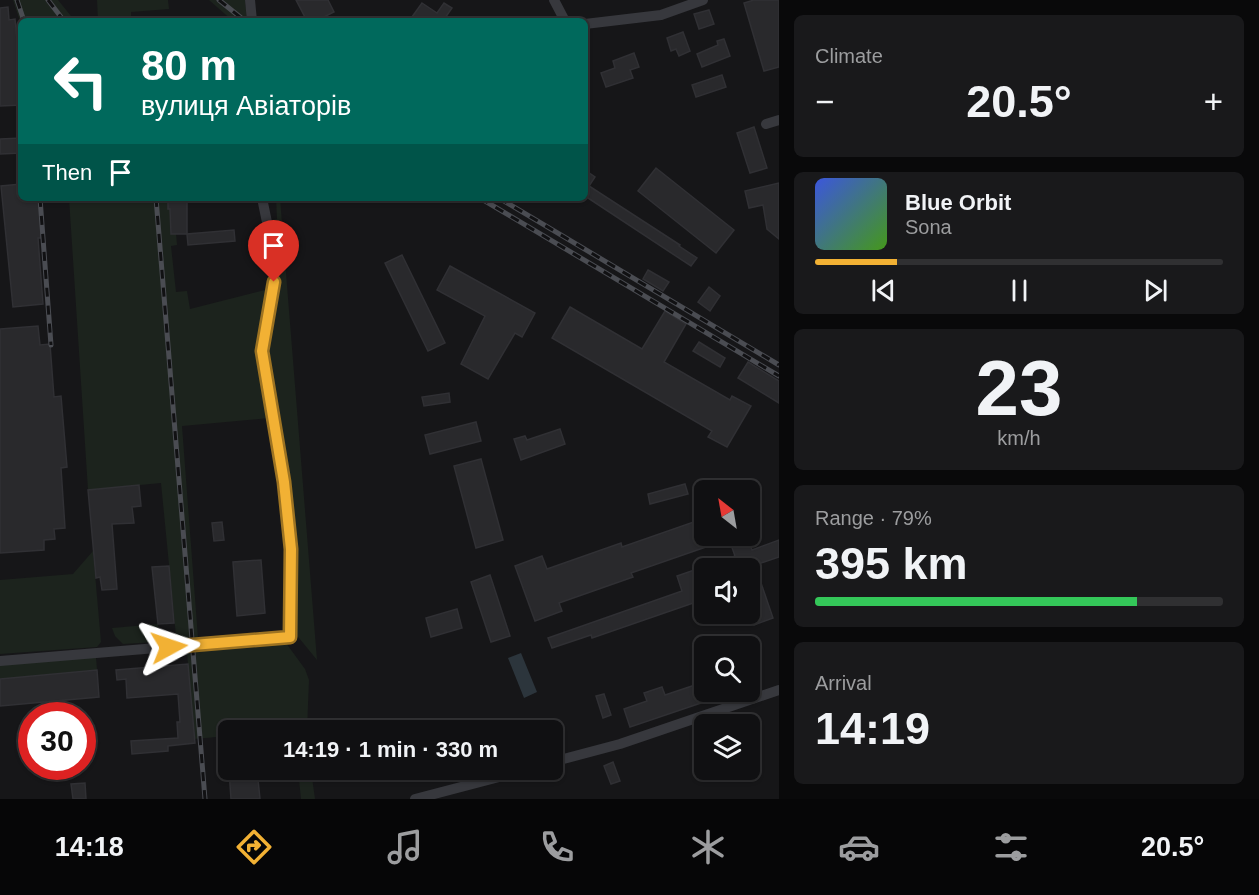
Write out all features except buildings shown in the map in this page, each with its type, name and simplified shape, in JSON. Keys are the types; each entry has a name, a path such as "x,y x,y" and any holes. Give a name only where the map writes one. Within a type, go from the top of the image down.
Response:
{"street":[{"path":"250,0 252,18"},
{"path":"554,0 563,18"},
{"path":"588,24 661,15 704,0"},
{"path":"766,124 779,120"},
{"path":"0,661 290,637 291,549 284,482 262,351 274,282 275,261 262,201"},
{"path":"563,759 620,744 779,690"},
{"path":"415,799 488,780"}],"shaded area":[{"path":"13,0 58,0 73,18 19,18"},
{"path":"97,0 168,0 169,9 131,12 131,18 98,18"},
{"path":"209,0 245,0 247,18 230,18"},
{"path":"69,201 168,201 171,234 176,234 177,245 171,246 176,292 187,291 190,309 269,289 259,350 269,418 182,426 198,638 179,640 176,636 161,483 88,490"},
{"path":"276,201 280,201 317,660 295,633 266,351 278,283 268,221 277,219"},
{"path":"93,551 101,642 97,647 0,654 0,580 73,574"},
{"path":"158,624 159,638 155,642 123,644 115,636 112,628"},
{"path":"286,643 305,669 309,680 307,720 218,720 218,737 194,739 187,652"},
{"path":"521,653 537,692 524,698 508,658"},
{"path":"96,657 97,670 0,679 0,665"},
{"path":"299,780 312,780 315,799 301,799"}],"railway":[{"path":"17,0 23,18"},
{"path":"48,0 62,18"},
{"path":"219,0 241,18"},
{"path":"40,201 51,345"},
{"path":"156,201 205,799"},
{"path":"485,201 779,376"},
{"path":"504,201 779,365"}],"route":[{"path":"169,647 290,637 291,549 284,482 262,351 274,282"}]}
